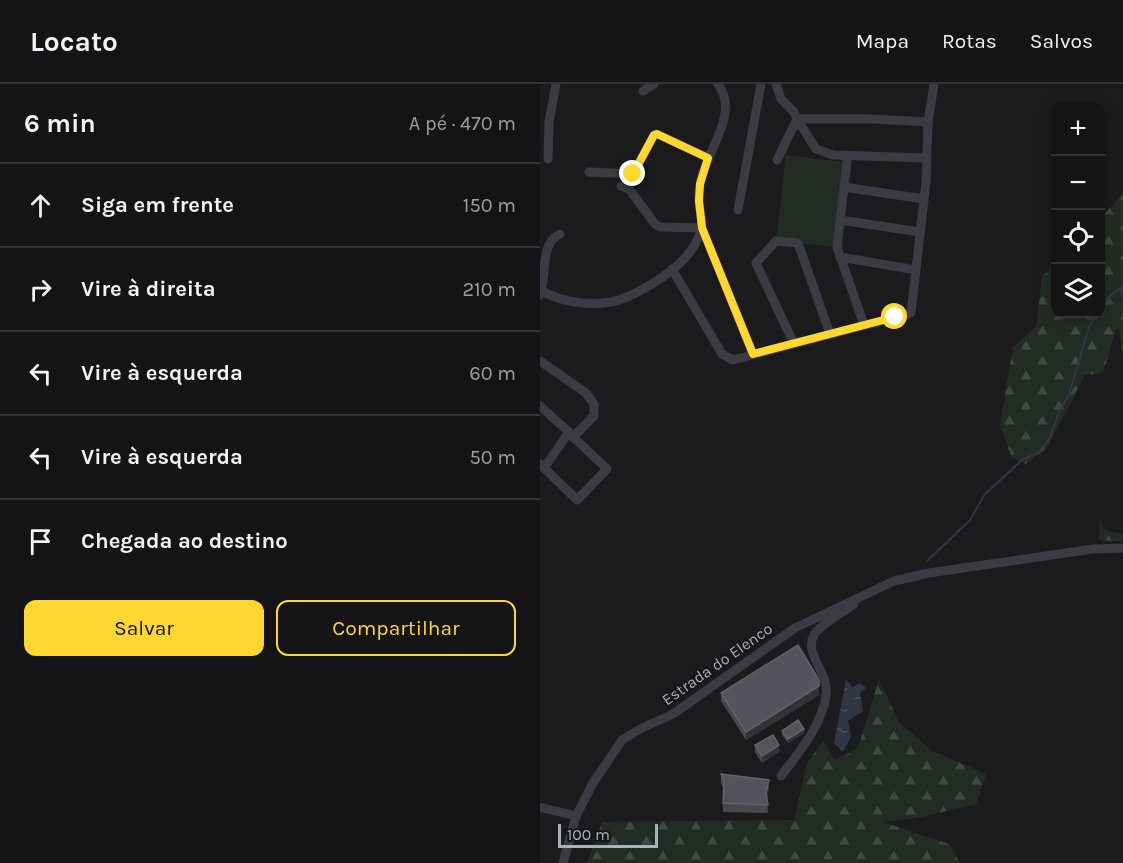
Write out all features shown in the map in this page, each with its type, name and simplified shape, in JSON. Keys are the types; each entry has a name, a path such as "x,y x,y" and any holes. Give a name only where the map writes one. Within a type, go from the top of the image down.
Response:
{"street":[{"path":"548,159 544,135 556,84"},
{"path":"643,91 654,84"},
{"path":"718,84 724,92 725,110 720,132 708,158 700,184 702,228 753,354"},
{"path":"738,210 761,84"},
{"path":"776,84 781,99 794,112 816,148 833,155 927,159"},
{"path":"672,269 722,354 733,360 911,313 924,199 927,122 934,84"},
{"path":"797,119 927,122"},
{"path":"777,160 797,119"},
{"path":"590,172 633,174 654,135 657,134 708,158"},
{"path":"847,156 837,247 864,326"},
{"path":"621,186 629,189 655,224 660,227 702,228"},
{"path":"844,187 924,199"},
{"path":"840,220 920,232"},
{"path":"560,234 553,236 546,243 541,292 574,302 595,304 624,299 672,269 686,258 702,228"},
{"path":"794,344 756,263 776,241 798,243 830,334"},
{"path":"840,256 916,270"},
{"path":"540,361 586,393 594,404 594,416 571,435 542,466 577,500 607,469 571,435 540,406"},
{"name":"Estrada do Elenco","path":"563,863 576,816 593,783 615,749 629,735 673,714 795,628 894,580 1093,549 1123,548"},
{"name":"Estrada do Elenco","path":"781,776 812,732 826,697 827,685 811,647 813,635 878,587"},
{"path":"540,807 576,816"}],"green space":[{"path":"786,155 847,162 837,247 776,241"},
{"path":"1123,193 1123,358 1119,328 1116,330 1103,373 1085,375 1047,448 1026,464 1012,458 1000,425 1013,347 1036,327 1042,277 1051,267 1051,318 1105,318 1105,213"},
{"path":"1100,520 1105,530 1123,534 1123,542 1099,540"},
{"path":"879,679 899,722 932,751 986,774 976,804 917,818 883,822 949,844 960,863 587,863 602,822 794,820 807,764 823,740 835,760 858,748"}],"water":[{"path":"846,680 853,687 860,683 866,688 860,693 863,711 848,721 851,737 843,752 834,743"}],"building":[{"path":"798,645 819,680 819,686 746,732 721,693"},
{"path":"798,720 804,729 788,739 782,731"},
{"path":"773,735 779,745 762,756 755,745"},
{"path":"721,774 769,780 766,793 768,805 723,803 724,781"}],"waterway":[{"path":"1105,302 1123,286"},
{"path":"1120,289 1123,298"},
{"path":"927,561 970,520 985,494 1022,460 1040,452 1050,438 1057,417 1069,394 1089,327 1095,318"}],"route":[{"path":"633,174 654,135 657,134 662,134 708,158 700,184 702,228 753,354 895,317"}]}
